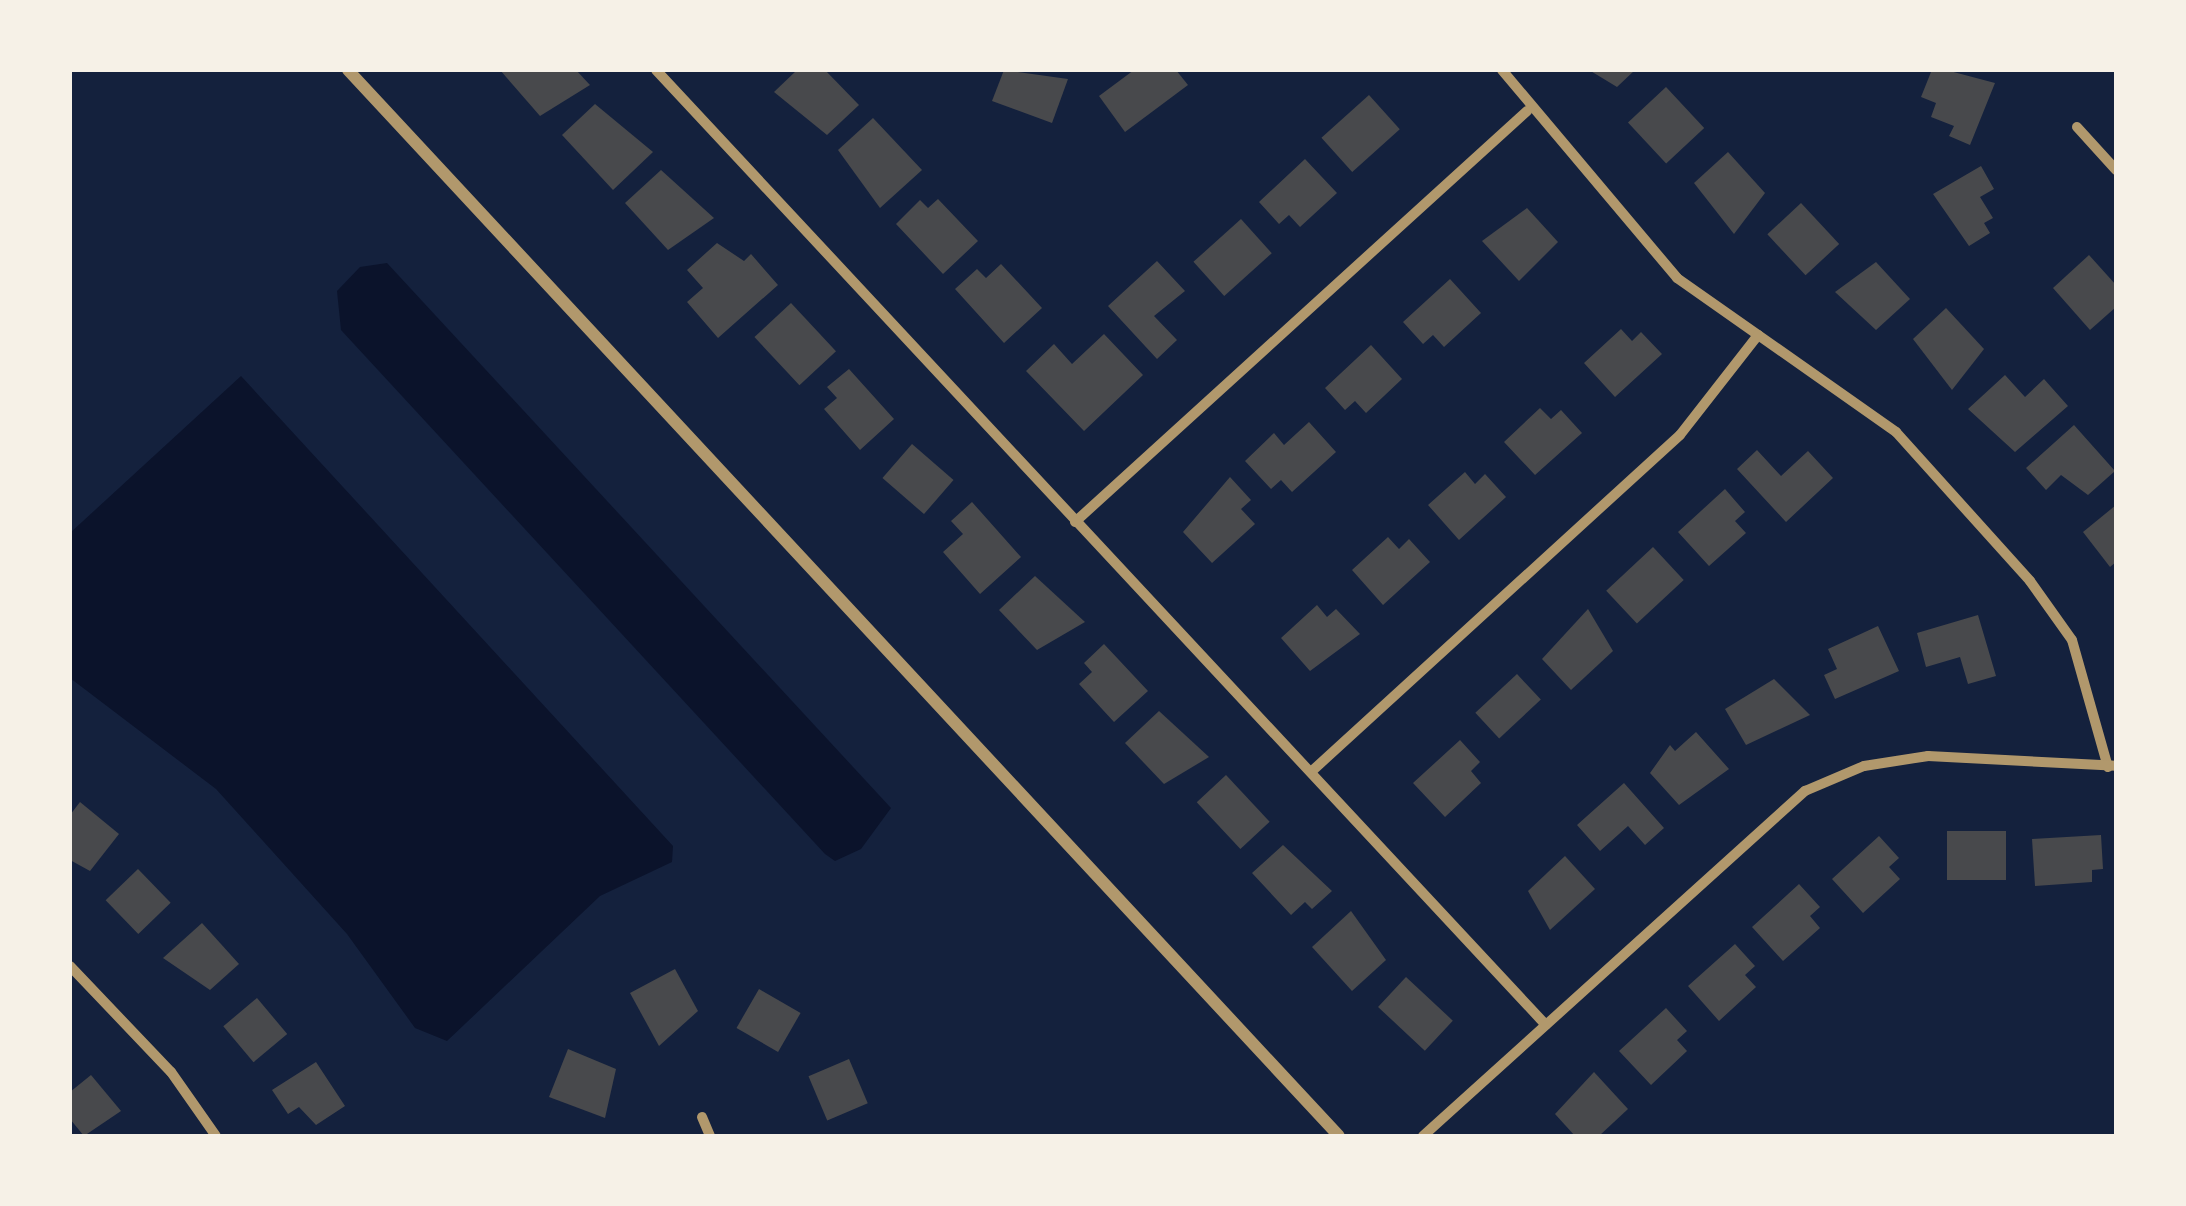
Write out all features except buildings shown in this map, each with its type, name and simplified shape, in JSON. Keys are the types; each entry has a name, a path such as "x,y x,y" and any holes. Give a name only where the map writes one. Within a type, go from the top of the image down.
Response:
{"street":[{"path":"348,70 1338,1136"},
{"path":"656,70 1546,1025"},
{"path":"1423,1136 1804,791 1864,766 1928,756 2112,767 2080,658 2030,581 1896,432 1677,278 1527,111 1502,70"},
{"path":"1076,522 1527,111"},
{"path":"2077,127 2116,170"},
{"path":"1312,771 1680,435 1758,335"},
{"path":"70,966 171,1072 216,1136"},
{"path":"702,1117 710,1136"}],"water":[{"path":"387,263 891,808 861,849 835,861 825,854 341,330 337,291 360,267"},
{"path":"241,376 673,846 672,862 600,896 447,1041 415,1028 347,934 216,789 70,678 70,533"}]}
